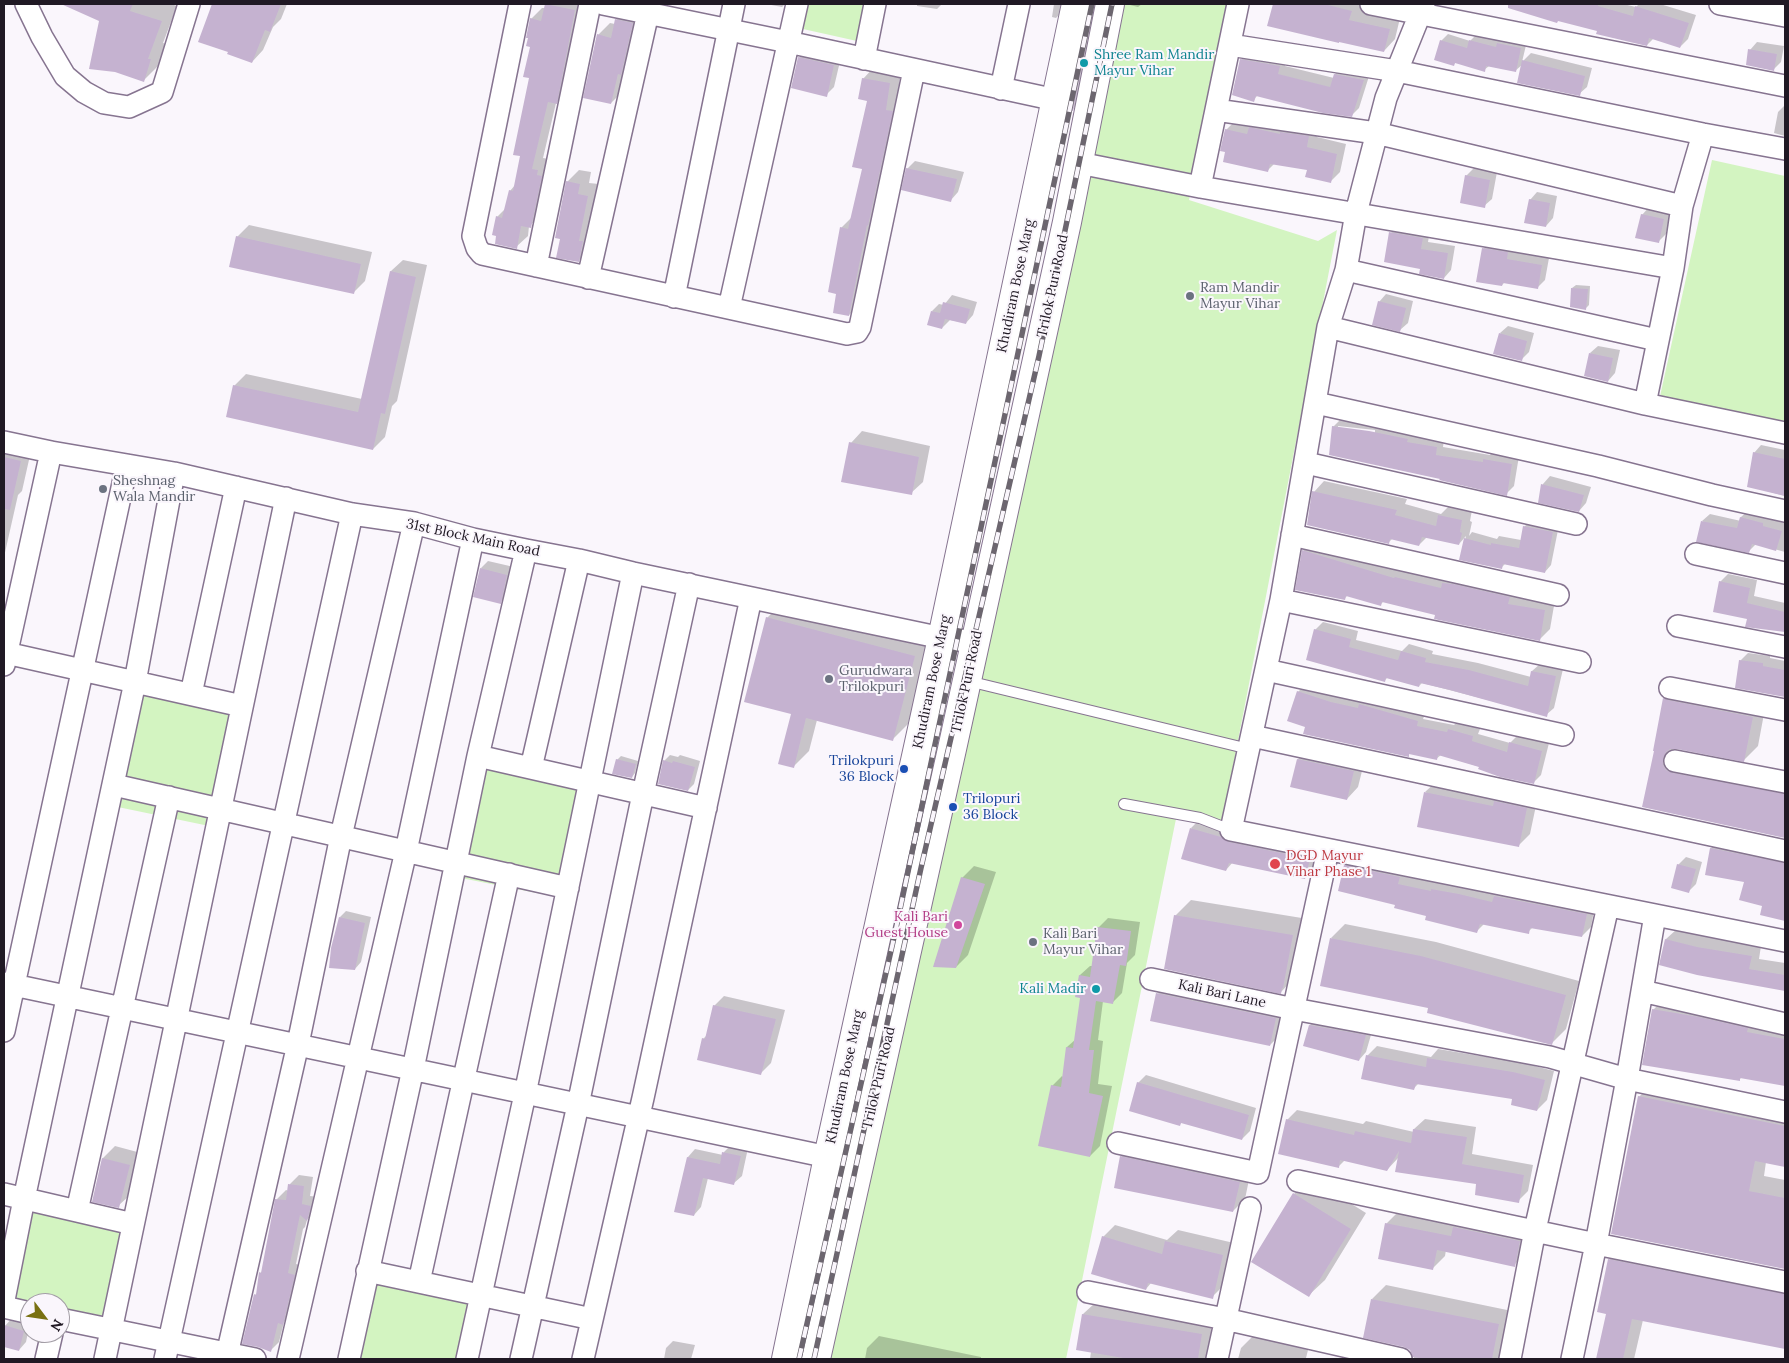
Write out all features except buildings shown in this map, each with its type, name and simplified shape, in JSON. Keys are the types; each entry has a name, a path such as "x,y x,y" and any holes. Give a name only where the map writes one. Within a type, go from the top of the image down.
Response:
{"street":[{"path":"26,4 42,37 65,76 84,92 104,103 129,107 162,92 189,4"},
{"path":"520,4 473,236 477,248 482,254 847,334 857,332 860,327 914,70"},
{"path":"536,266 590,4"},
{"path":"603,4 649,8 729,30 1056,100"},
{"path":"674,297 734,4"},
{"path":"729,308 797,4"},
{"path":"864,59 875,4"},
{"path":"1001,89 1019,4"},
{"name":"Khudiram Bose Marg","path":"786,1359 828,1157 942,638 1076,4"},
{"name":"Trilok Puri Road","path":"816,1359 976,642 1079,163 1110,4"},
{"path":"1200,187 1238,4"},
{"path":"1371,4 1422,9 1785,86"},
{"path":"1720,4 1785,16"},
{"path":"588,278 649,8"},
{"path":"1422,9 1386,98 1356,213 1346,270 1328,328 1281,600 1231,830 1785,941"},
{"path":"1230,45 1397,71 1703,134 1785,148"},
{"path":"1216,110 1376,133 1682,206"},
{"path":"1645,404 1673,268 1682,206 1703,134"},
{"path":"1079,163 1200,187 1673,268"},
{"path":"1346,270 1657,340"},
{"path":"1328,328 1645,404 1785,433"},
{"path":"1316,403 1589,464 1785,511"},
{"name":"31st Block Main Road","path":"4,442 174,473 352,514 414,524 526,550 942,638 976,642"},
{"path":"51,452 5,659 82,670 242,706"},
{"path":"1306,463 1576,524"},
{"path":"4,1032 9,984 82,670 126,465"},
{"path":"4,1300 14,1196 68,996 135,682 174,473"},
{"path":"191,694 236,487"},
{"path":"105,1359 286,498"},
{"path":"167,1350 352,514"},
{"path":"227,1356 298,1044 342,836 414,524"},
{"path":"1292,535 1558,595"},
{"path":"288,1359 406,850 474,538"},
{"path":"349,1359 413,1069 478,756 526,550"},
{"path":"1696,554 1785,573"},
{"path":"532,768 579,560"},
{"path":"467,1359 525,1094 633,573"},
{"path":"521,1359 578,1105 643,794 690,584"},
{"path":"583,1359 639,1117 751,598"},
{"path":"1281,600 1580,662"},
{"path":"1678,626 1785,647"},
{"path":"1266,670 1563,735"},
{"path":"1670,688 1785,710"},
{"path":"1250,742 1785,851"},
{"path":"478,756 706,808"},
{"path":"1675,761 1785,782"},
{"path":"114,784 568,888"},
{"path":"78,1211 169,797"},
{"path":"1118,1144 1258,1173 1328,850"},
{"path":"420,1282 509,874"},
{"path":"1510,1359 1535,1230 1608,906"},
{"path":"1572,1359 1627,1079 1655,915"},
{"name":"Kali Bari Lane","path":"1151,978 1294,1009 1550,1057 1627,1079 1785,1112"},
{"path":"9,984 828,1157"},
{"path":"1642,991 1785,1024"},
{"path":"1298,1181 1785,1282"},
{"path":"14,1196 133,1224"},
{"path":"1217,1359 1250,1208"},
{"path":"367,1271 592,1319"},
{"path":"1088,1292 1225,1319 1401,1359"},
{"path":"4,1307 20,1310"},
{"path":"70,1321 112,1329 167,1350 255,1359"},
{"path":"46,1359 50,1343"}],"lane":[{"path":"967,680 1250,742"},
{"path":"1124,804 1200,818 1231,830"}],"green space":[{"path":"808,4 865,4 857,41 803,29"},
{"path":"1120,4 1230,4 1189,200 1318,241 1337,230 1222,823 1177,814 1066,1359 821,1359"},
{"path":"1712,160 1785,176 1785,437 1657,410"},
{"path":"138,691 239,714 214,827 113,806"},
{"path":"482,761 582,784 557,897 456,877"},
{"path":"30,1203 130,1226 105,1339 70,1332 70,1293 20,1293 20,1322 4,1319"},
{"path":"371,1273 471,1296 458,1359 352,1359"}],"railway":[{"path":"799,1359 895,933 1092,4"},
{"path":"814,1359 921,868 1039,356 1112,4"}],"place":[{"name":"Shree Ram Mandir Mayur Vihar","path":"1084,63"},
{"name":"Ram Mandir Mayur Vihar","path":"1190,296"},
{"name":"Sheshnag Wala Mandir","path":"103,489"},
{"name":"Gurudwara Trilokpuri","path":"829,679"},
{"name":"Trilokpuri 36 Block","path":"904,769"},
{"name":"Trilopuri 36 Block","path":"953,807"},
{"name":"DGD Mayur Vihar Phase 1","path":"1275,864"},
{"name":"Kali Bari Guest House","path":"958,925"},
{"name":"Kali Bari Mayur Vihar","path":"1033,942"},
{"name":"Kali Madir","path":"1096,989"}]}
